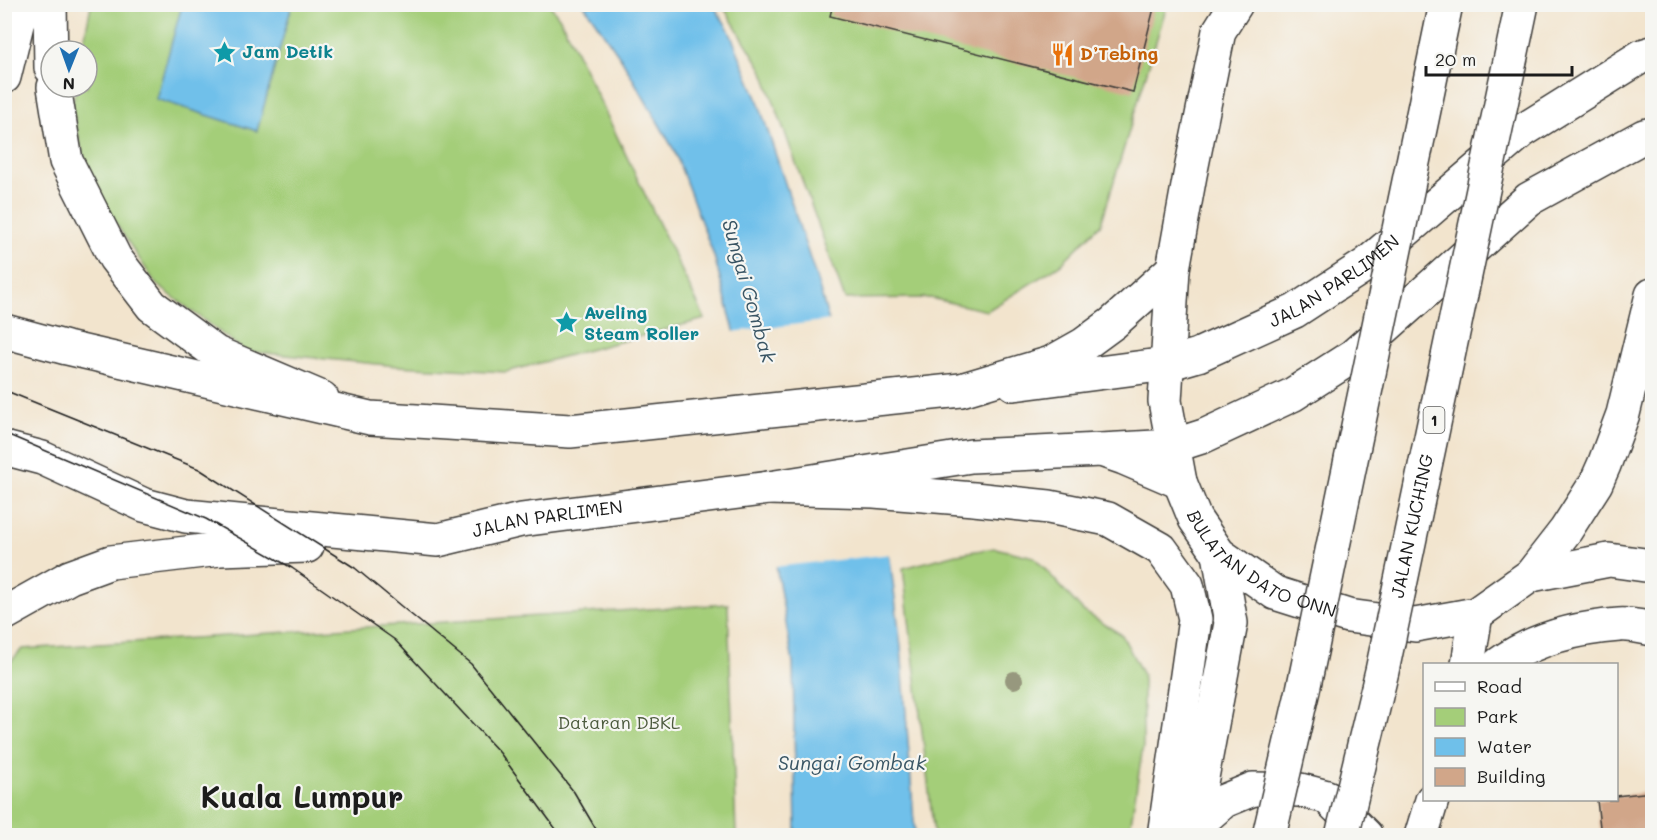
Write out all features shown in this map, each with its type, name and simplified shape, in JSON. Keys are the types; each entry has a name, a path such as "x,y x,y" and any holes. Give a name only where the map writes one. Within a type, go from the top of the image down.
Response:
{"main road":[{"path":"4,77 22,4"},
{"path":"50,4 51,39"},
{"path":"1269,836 1303,690 1446,4"},
{"name":"JALAN KUCHING","path":"1342,836 1382,671 1522,4"},
{"name":"BULATAN DATO ONN","path":"1227,13 1173,269 1182,359 1165,401 1180,482 1195,519 1219,554 1275,593 1348,616 1415,625 1476,614 1531,574 1566,530 1596,483 1604,465 1623,414 1653,295"},
{"name":"JALAN PARLIMEN","path":"4,331 67,348 370,418 570,431 962,390 1182,359 1295,311 1367,264 1522,130 1647,54"},
{"path":"56,99 66,161 115,258 152,306 216,353 370,418"},
{"name":"JALAN PARLIMEN","path":"4,448 42,458 144,505 186,516 438,540 521,520 769,488 971,456 1173,446 1204,436 1292,395 1353,356 1529,199 1648,135"},
{"name":"JALAN PARLIMEN","path":"962,390 1051,363 1083,345 1113,323 1173,269"},
{"name":"JALAN PARLIMEN","path":"1101,450 1180,482"},
{"path":"769,488 874,491 1049,507 1108,519 1161,549 1187,585 1195,619 1183,833"},
{"path":"4,614 70,577 111,562 220,549 438,540"},
{"path":"1183,833 1231,623 1219,554"},
{"path":"1531,574 1609,560 1653,566"},
{"path":"1468,663 1476,614"},
{"path":"1500,663 1548,638 1621,624 1653,629"},
{"path":"1183,833 1224,801 1253,789 1300,790 1327,796 1366,836"},
{"path":"1421,836 1431,801"}],"green space":[{"path":"91,5 550,5 561,20 705,319 506,372 397,366 245,351 156,284 89,183 72,107 74,99 99,99 99,39 84,39"},
{"path":"722,5 1167,5 1101,224 1060,265 987,311 930,298 845,299 762,69"},
{"path":"995,548 1034,557 1083,611 1122,635 1143,675 1143,747 1129,835 934,835 903,568 957,554"},
{"name":"Dataran DBKL","path":"728,604 736,835 5,835 5,668 22,649"}],"water":[{"name":"Jam Detik","path":"182,5 292,5 257,131 156,99"},
{"name":"Sungai Gombak","path":"584,5 713,5 728,28 757,98 817,280 865,445 890,559 901,646 915,835 796,835 793,663 770,532 764,441 714,256 674,150 622,60"}],"pier":[{"path":"832,320 868,444 892,554 773,567 767,533 761,441 732,332"}],"building":[{"name":"D’Tebing","path":"833,4 1155,4 1133,92 830,16"},
{"path":"1652,792 1652,836 1601,836 1597,801 1618,801 1618,796"}],"tram line":[{"path":"4,390 199,469 355,568 471,664 574,792 600,836"},
{"path":"4,433 206,519 292,568 395,640 500,753 561,836"}],"place":[{"name":"Jam Detik","path":"224,52"},
{"name":"D’Tebing","path":"1062,54"},
{"name":"Aveling Steam Roller","path":"566,323"}],"district":[{"name":"Kuala Lumpur","path":"302,798"}]}
